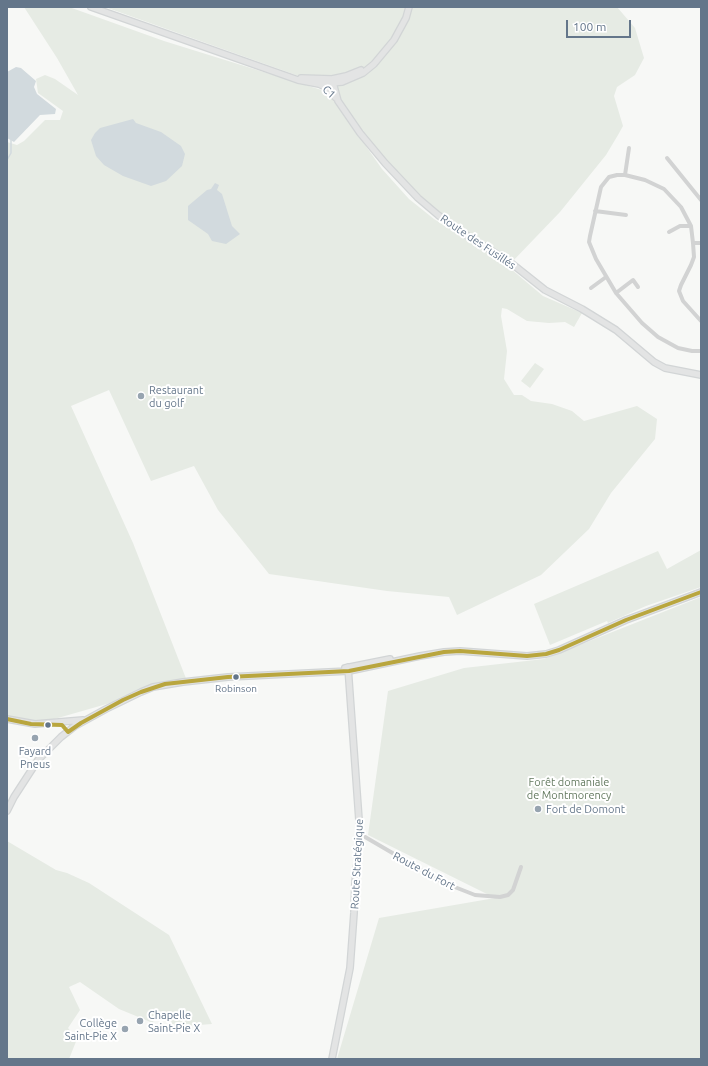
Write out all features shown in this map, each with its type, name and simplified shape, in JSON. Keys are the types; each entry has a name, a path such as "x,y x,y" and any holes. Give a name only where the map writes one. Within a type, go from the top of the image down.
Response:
{"main road":[{"path":"91,7 298,80 319,84 346,76 374,64 386,51 398,34 406,18 409,7"},
{"path":"271,70 306,79 332,81"},
{"name":"C1","path":"332,81 332,93"},
{"name":"Route des Fusillés","path":"332,81 338,101 360,133 385,163 418,198 438,215 458,230 511,263 545,290 582,309 616,330 654,362 665,368 701,375"},
{"name":"C1","path":"319,84 325,86 338,101"},
{"path":"7,811 22,784 38,760 51,746 69,731 93,716 141,692 165,684 228,677 349,669 456,651 510,656 546,654 559,650 648,611 701,592"},
{"name":"Route Stratégique","path":"332,1059 352,958 355,883 360,834 349,669"},
{"path":"7,719 31,724 78,721 93,716"},
{"path":"66,721 72,726 69,731"},
{"path":"49,723 63,725 69,731"}],"street":[{"path":"625,176 629,148"},
{"path":"667,158 701,200"},
{"path":"701,321 683,301 679,291 694,257 690,226 681,207 672,196 656,185 645,180 625,176 609,177 601,188 595,211 589,242 592,251 616,293 642,323 668,343 678,348 685,350 701,350"},
{"path":"595,211 626,215"},
{"path":"669,232 680,226 690,226"},
{"path":"693,243 701,243"},
{"path":"591,288 606,277"},
{"path":"616,293 633,280 638,286"},
{"name":"Route du Fort","path":"360,834 442,882 475,895 500,897 508,895 513,890 521,866"}],"green space":[{"path":"24,7 69,7 164,41 328,92 382,169 409,199 434,219 505,264 543,296 582,313 574,327 565,322 549,323 527,321 507,309 502,308 501,316 507,351 504,379 514,395 522,395 531,401 552,404 572,411 584,421 637,406 657,419 655,439 611,493 589,529 541,575 457,615 449,597 387,591 269,574 218,510 194,466 151,481 109,390 71,406 133,543 187,681 153,687 124,699 44,722 7,719 7,142 17,145 24,141 45,120 60,120 63,111 38,93 36,79 45,75 55,79 78,95 57,58"},
{"path":"105,7 617,7 635,28 644,58 635,75 617,87 614,96 623,126 606,155 560,212 511,263 438,215 385,163 338,101 338,90"},
{"path":"535,363 544,369 530,388 521,381"},
{"path":"701,550 701,587 646,606 608,623 607,621 550,645 534,604 658,551 667,569"},
{"name":"Forêt domaniale de Montmorency","path":"701,597 701,1059 337,1059 379,918 495,898 368,835 388,691 464,668 544,659"},
{"path":"7,841 56,870 67,873 89,883 169,935 212,1024 171,1027 172,1013 156,1011 153,1023 119,1009 80,982 69,987 80,1010 68,1028 77,1039 69,1059 7,1059"}],"shaded area":[{"path":"16,67 21,68 36,81 34,87 37,94 56,109 55,114 40,115 14,142 7,138 7,72"},
{"path":"133,119 136,123 161,132 181,146 185,154 182,166 166,181 151,186 123,176 104,165 96,156 91,140 100,128"},
{"path":"215,183 219,185 217,190 222,194 232,226 240,234 226,244 212,241 208,234 188,220 188,206 207,190 211,189"}],"waterway":[{"path":"7,160 11,153 11,140"}],"transit line":[{"path":"7,719 31,724 62,725 68,732 81,723 123,700 165,684 228,677 349,671 444,652 460,651 527,656 546,654 559,650 626,620 701,592"}],"place":[{"name":"Restaurant du golf","path":"141,396"},
{"name":"Robinson","path":"236,677"},
{"name":"Fayard Pneus","path":"35,738"},
{"name":"Fort de Domont","path":"538,809"},
{"name":"Chapelle Saint-Pie X","path":"140,1021"},
{"name":"Collège Saint-Pie X","path":"125,1029"}]}
